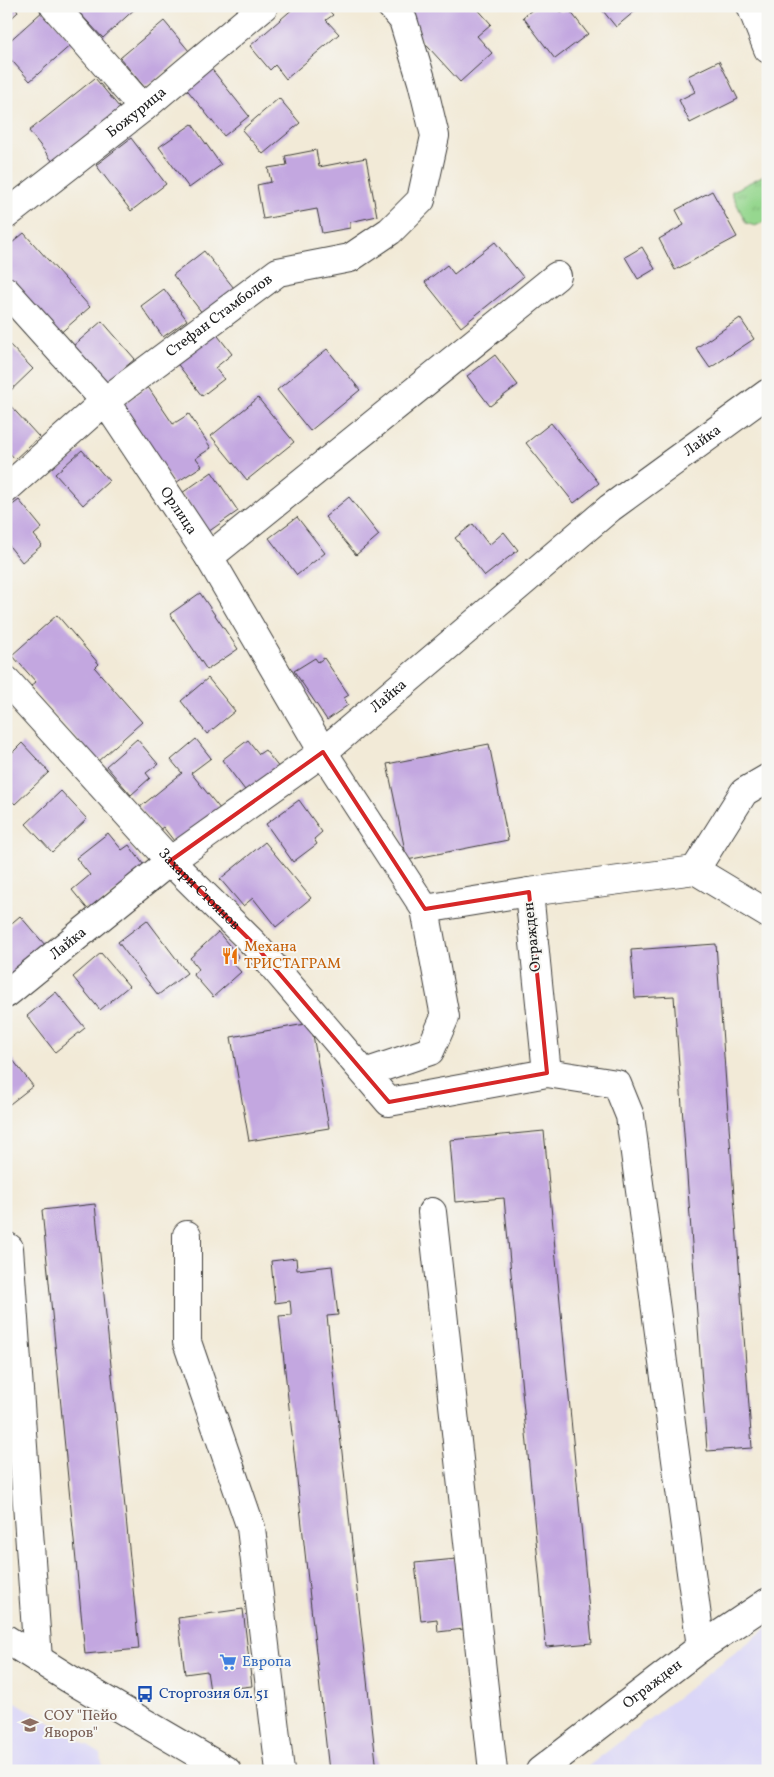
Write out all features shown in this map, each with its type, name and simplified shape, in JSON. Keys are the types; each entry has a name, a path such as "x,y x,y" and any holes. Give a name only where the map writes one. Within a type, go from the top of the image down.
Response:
{"street":[{"path":"54,6 143,108"},
{"name":"Божурица","path":"6,215 143,108 264,6"},
{"name":"Стефан Стамболов","path":"6,489 105,401 278,272 350,258 390,231 421,200 435,136 422,82 403,20 391,6"},
{"path":"751,6 768,49"},
{"path":"209,557 557,276"},
{"name":"Орлица","path":"6,291 105,401 209,557 322,752 425,909"},
{"name":"Лайка","path":"6,994 170,861 322,752 610,508 768,393"},
{"name":"Захари Стоянов","path":"6,680 170,861 254,944 389,1102 548,1073"},
{"path":"768,778 744,792 695,870 768,914"},
{"name":"Огражден","path":"548,1073 529,892 695,870"},
{"path":"365,1073 430,1052 446,1017 425,909 529,892"},
{"path":"548,1073 617,1084 630,1116 702,1647"},
{"path":"432,1212 492,1771"},
{"path":"187,1234 187,1342 252,1528 280,1771"},
{"path":"6,1246 8,1248 10,1268 38,1659"},
{"name":"Огражден","path":"540,1771 702,1647 768,1602"},
{"path":"6,1639 227,1771"}],"highlighted area":[{"path":"323,752 425,909 529,892 547,1073 389,1102 254,944 170,861"}],"shaded area":[{"path":"768,1627 768,1771 582,1771"},
{"name":"СОУ \"Пейо Яворов\"","path":"6,1696 101,1754 103,1771 6,1771"}],"green space":[{"path":"768,173 768,220 755,226 746,223 731,192"}],"building":[{"path":"6,6 14,6 18,12 6,23"},
{"path":"73,6 138,6 103,38"},
{"path":"296,6 325,6 333,15 326,20 339,34 286,79 275,65 270,70 250,46"},
{"path":"408,6 475,6 491,24 477,36 492,53 460,82 399,15"},
{"path":"537,6 558,6 561,12 567,7 588,34 555,59 523,17"},
{"path":"599,6 641,6 616,27"},
{"path":"44,10 73,43 30,81 6,54 6,44"},
{"path":"164,21 189,51 145,88 120,58"},
{"path":"719,61 738,99 690,123 679,100 695,92 688,76"},
{"path":"210,67 249,116 224,136 185,87"},
{"path":"95,78 124,113 57,167 29,131"},
{"path":"279,98 300,123 263,154 242,130"},
{"path":"192,124 221,165 189,188 159,147"},
{"path":"131,138 166,184 131,211 96,165"},
{"path":"316,150 319,167 366,158 377,216 350,222 350,228 322,233 317,209 263,219 257,185 271,182 268,168 287,165 285,156"},
{"path":"712,191 737,237 675,270 659,239 684,225 676,210"},
{"path":"24,233 90,307 57,336 6,280 6,248"},
{"path":"495,242 523,277 461,327 425,282 447,265 454,274"},
{"path":"642,247 655,269 638,279 625,257"},
{"path":"204,251 238,293 206,318 173,275"},
{"path":"164,289 187,320 163,337 141,306"},
{"path":"740,318 754,339 710,368 696,348"},
{"path":"102,321 135,359 105,384 73,346"},
{"path":"215,332 232,354 215,368 224,379 202,396 176,362"},
{"path":"6,341 33,369 6,395"},
{"path":"327,349 360,390 310,431 277,390"},
{"path":"495,355 518,385 490,406 467,376"},
{"path":"148,387 173,424 189,414 211,448 196,458 202,466 174,484 121,405"},
{"path":"258,398 294,442 247,480 211,436"},
{"path":"6,401 39,437 15,459 6,449"},
{"path":"551,423 599,483 574,503 526,443"},
{"path":"82,450 109,481 83,505 55,474"},
{"path":"212,472 238,511 208,532 182,493"},
{"path":"349,497 379,535 356,555 325,517"},
{"path":"19,500 42,528 34,535 42,545 22,562 6,542 6,510"},
{"path":"297,517 325,553 297,575 269,538"},
{"path":"473,524 489,545 504,532 518,550 485,576 455,538"},
{"path":"200,593 238,649 207,670 170,614"},
{"path":"57,615 99,664 95,668 142,722 97,762 31,686 36,682 12,655"},
{"path":"315,658 318,662 324,658 349,695 344,698 348,705 327,720 294,671"},
{"path":"208,678 235,711 207,734 181,701"},
{"path":"137,739 158,764 146,773 150,778 131,795 106,766"},
{"path":"196,739 211,758 191,773 221,810 178,846 163,827 159,830 140,807 182,773 171,760"},
{"path":"248,740 259,754 265,750 280,769 248,794 222,760"},
{"path":"22,743 49,772 15,804 6,795 6,759"},
{"path":"489,744 508,840 407,860 387,764"},
{"path":"61,791 87,819 52,852 26,824"},
{"path":"299,800 322,832 314,839 317,844 293,862 266,824"},
{"path":"108,833 122,850 129,845 146,868 90,912 72,890 90,875 76,858"},
{"path":"265,842 311,898 276,927 253,898 243,906 220,879"},
{"path":"20,916 46,946 9,978 6,975 6,928"},
{"path":"147,920 187,973 158,995 118,942"},
{"path":"218,932 239,957 233,963 241,972 213,997 193,974 199,969 190,958"},
{"path":"716,944 752,1448 707,1451 674,996 635,998 631,950"},
{"path":"101,953 129,986 100,1010 73,977"},
{"path":"56,992 85,1028 55,1052 27,1016"},
{"path":"311,1023 329,1128 249,1141 231,1037"},
{"path":"6,1051 33,1086 6,1107"},
{"path":"544,1131 592,1643 546,1647 504,1198 455,1202 450,1140"},
{"path":"95,1204 139,1649 85,1654 42,1210"},
{"path":"296,1258 297,1270 332,1266 338,1315 327,1316 377,1771 329,1771 279,1316 291,1315 290,1301 275,1303 271,1261"},
{"path":"456,1559 464,1629 438,1632 437,1619 421,1621 415,1563"},
{"path":"243,1609 252,1686 210,1691 207,1671 185,1674 178,1618"}],"place":[{"name":"Механа ТРИСТАГРАМ","path":"230,956"},
{"name":"Европа","path":"228,1662"},
{"name":"Сторгозия бл. 51","path":"145,1694"},
{"name":"СОУ \"Пейо Яворов\"","path":"30,1725"}]}
